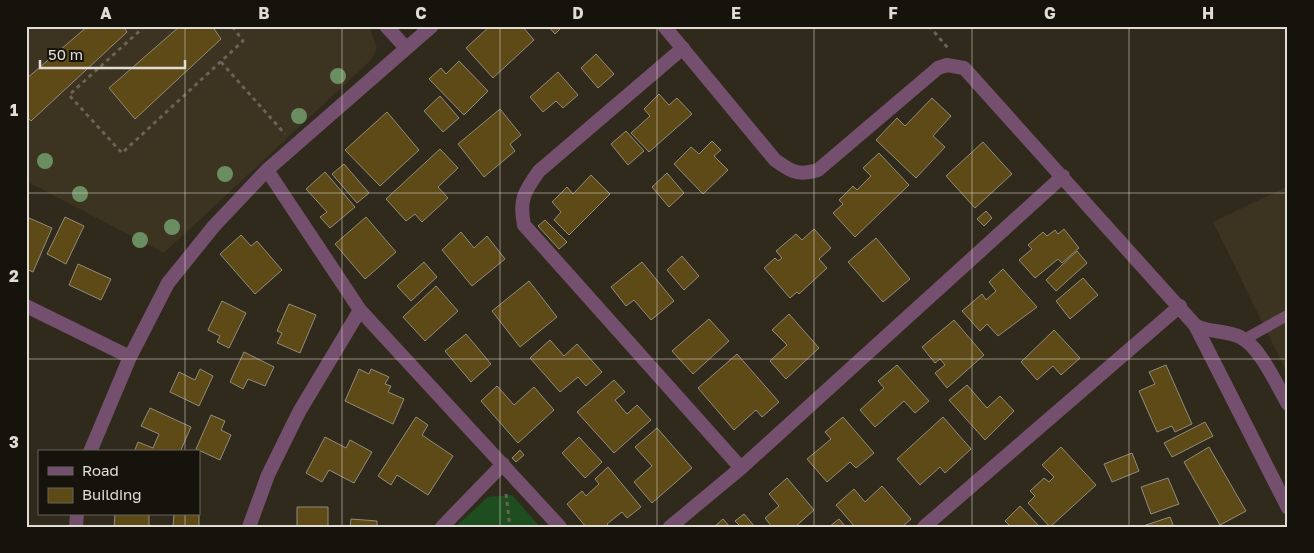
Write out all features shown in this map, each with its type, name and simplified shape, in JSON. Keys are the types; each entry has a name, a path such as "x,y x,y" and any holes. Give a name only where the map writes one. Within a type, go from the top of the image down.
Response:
{"street":[{"path":"386,26 406,48"},
{"path":"91,450 130,357 168,283 214,226 267,170 432,26"},
{"path":"664,26 775,160 792,172 807,173 818,170 938,68 956,65 970,74 1180,306 1195,325 1288,508"},
{"path":"683,48 539,171 526,190 520,207 524,225 742,468"},
{"path":"267,170 360,310 560,527"},
{"path":"670,527 742,468 1063,176"},
{"path":"26,306 130,357"},
{"path":"924,527 1180,306"},
{"path":"249,527 268,475 299,412 360,310"},
{"path":"1195,325 1245,339 1256,351 1288,404"},
{"path":"442,527 503,464"}],"lane":[{"path":"1245,339 1288,315"}],"path":[{"path":"145,26 70,95 122,153 243,41 232,26"},
{"path":"221,62 295,146"}],"shaded area":[{"path":"26,26 369,26 377,48 371,60 164,253 26,181"},
{"path":"1288,186 1288,375 1213,222"}],"green space":[{"path":"512,495 540,527 455,527 488,497"}],"building":[{"path":"88,26 123,26 127,32 31,121 26,116 26,79"},
{"path":"180,26 212,26 221,39 135,119 109,88"},
{"path":"490,26 522,26 534,40 493,78 466,48"},
{"path":"548,26 563,26 555,34"},
{"path":"596,54 614,74 598,88 581,68"},
{"path":"459,61 488,91 464,115 429,79 441,68 446,74"},
{"path":"558,72 578,95 563,108 556,101 543,112 530,97"},
{"path":"659,94 669,105 677,98 692,114 649,152 631,133 650,116 644,109"},
{"path":"440,96 459,118 443,132 424,111"},
{"path":"932,98 951,116 933,136 945,147 916,178 876,140 897,118 905,126"},
{"path":"500,109 521,135 510,144 515,151 484,177 458,144"},
{"path":"387,112 419,150 380,186 345,150"},
{"path":"626,131 644,151 628,165 611,144"},
{"path":"712,141 721,150 714,156 728,170 703,194 674,164 691,147 699,154"},
{"path":"983,142 1012,174 975,208 946,176"},
{"path":"440,149 458,168 438,187 448,198 422,222 415,214 406,221 386,199"},
{"path":"879,153 909,185 855,237 833,213 843,204 839,200 853,186 857,190 871,176 863,168"},
{"path":"344,164 369,193 357,203 332,174"},
{"path":"325,172 355,207 330,228 320,217 327,212 306,189"},
{"path":"667,173 684,193 669,207 652,187"},
{"path":"591,175 610,194 569,235 554,220 561,212 552,202 567,187 573,194"},
{"path":"986,211 992,218 984,226 977,219"},
{"path":"65,217 84,226 66,264 47,254"},
{"path":"366,217 396,252 365,279 335,244"},
{"path":"29,218 52,228 33,272 26,269 26,225"},
{"path":"545,220 567,242 559,249 538,226"},
{"path":"814,229 831,248 819,259 827,268 799,294 797,292 790,298 764,268 775,258 778,261 782,258 776,251 796,234 802,240"},
{"path":"1064,229 1079,248 1062,263 1058,259 1035,278 1019,260 1032,249 1028,245 1043,232 1047,236 1055,230 1058,234"},
{"path":"461,232 474,248 487,236 505,259 472,286 442,250"},
{"path":"241,235 251,246 257,241 282,270 255,294 220,254"},
{"path":"876,238 910,279 883,302 848,262"},
{"path":"1077,251 1087,263 1056,291 1046,280"},
{"path":"682,256 699,276 684,290 667,270"},
{"path":"424,262 437,277 411,301 397,286"},
{"path":"642,262 674,301 651,320 634,300 626,306 611,287"},
{"path":"78,264 111,279 101,300 69,285"},
{"path":"1003,269 1037,307 998,336 987,324 980,331 962,311 982,294 986,300 996,291 989,282"},
{"path":"1083,278 1098,295 1070,319 1056,301"},
{"path":"529,281 557,317 520,347 492,311"},
{"path":"436,286 458,311 425,341 403,317"},
{"path":"222,301 246,313 229,348 217,342 220,336 208,330"},
{"path":"289,304 316,315 300,353 277,343 282,333 277,331"},
{"path":"789,314 819,348 786,379 770,361 787,345 772,330"},
{"path":"709,319 729,341 693,374 672,351"},
{"path":"954,320 984,355 947,388 935,373 945,365 940,359 935,363 922,347"},
{"path":"1054,330 1080,358 1061,375 1053,366 1037,380 1021,362"},
{"path":"466,334 491,364 471,382 445,351"},
{"path":"550,340 564,356 577,344 602,372 586,386 578,377 560,392 530,358"},
{"path":"244,352 274,367 265,386 248,379 243,389 230,382"},
{"path":"737,354 779,402 762,417 756,410 734,430 698,388"},
{"path":"897,365 929,401 915,413 904,401 875,427 860,410 884,388 878,381"},
{"path":"1166,365 1192,424 1175,432 1172,426 1157,432 1139,391 1155,384 1149,372"},
{"path":"200,369 213,376 199,406 170,392 179,372 195,380"},
{"path":"359,369 369,374 371,369 389,377 385,384 391,386 388,392 404,399 393,424 345,401"},
{"path":"614,380 625,392 615,400 627,414 637,405 651,420 614,453 577,412"},
{"path":"967,385 987,408 1000,396 1014,411 985,440 949,400"},
{"path":"497,386 514,405 534,387 554,410 518,443 481,401"},
{"path":"150,408 191,427 181,450 135,450 138,442 153,448 159,434 141,426"},
{"path":"211,415 225,421 221,430 231,435 220,460 196,449"},
{"path":"416,417 428,425 422,435 453,456 428,495 397,475 391,485 378,476"},
{"path":"843,417 874,453 856,468 850,462 827,482 807,459 831,439 825,432"},
{"path":"943,417 971,449 945,473 940,467 920,485 897,459"},
{"path":"1205,422 1213,436 1172,457 1164,443"},
{"path":"657,428 692,468 652,503 634,482 652,466 635,447"},
{"path":"325,437 346,448 350,440 372,452 354,483 329,470 322,482 306,473"},
{"path":"579,437 602,462 585,478 562,453"},
{"path":"1061,447 1096,485 1050,527 1028,503 1035,496 1030,491 1044,478 1049,482 1054,477 1042,465"},
{"path":"1209,447 1246,511 1220,525 1184,462"},
{"path":"520,450 524,455 516,462 512,458"},
{"path":"1132,453 1139,471 1112,482 1104,464"},
{"path":"608,467 641,507 627,518 622,512 607,524 610,527 586,527 567,504 582,491 586,496 599,484 595,479"},
{"path":"787,478 814,510 795,527 772,527 765,518 779,506 769,494"},
{"path":"1168,478 1179,504 1151,514 1141,487"},
{"path":"882,486 911,519 902,527 855,527 836,505 854,489 865,502"},
{"path":"1020,506 1040,527 1011,527 1005,521"},
{"path":"297,507 328,507 328,527 297,527"},
{"path":"744,514 755,527 741,527 735,521"},
{"path":"115,516 149,516 149,527 114,527"},
{"path":"174,516 199,516 199,527 173,527"},
{"path":"1170,517 1174,527 1140,527"},
{"path":"351,519 377,521 377,527 350,527"},
{"path":"723,519 730,527 714,527"},
{"path":"839,519 846,527 829,527"}]}
